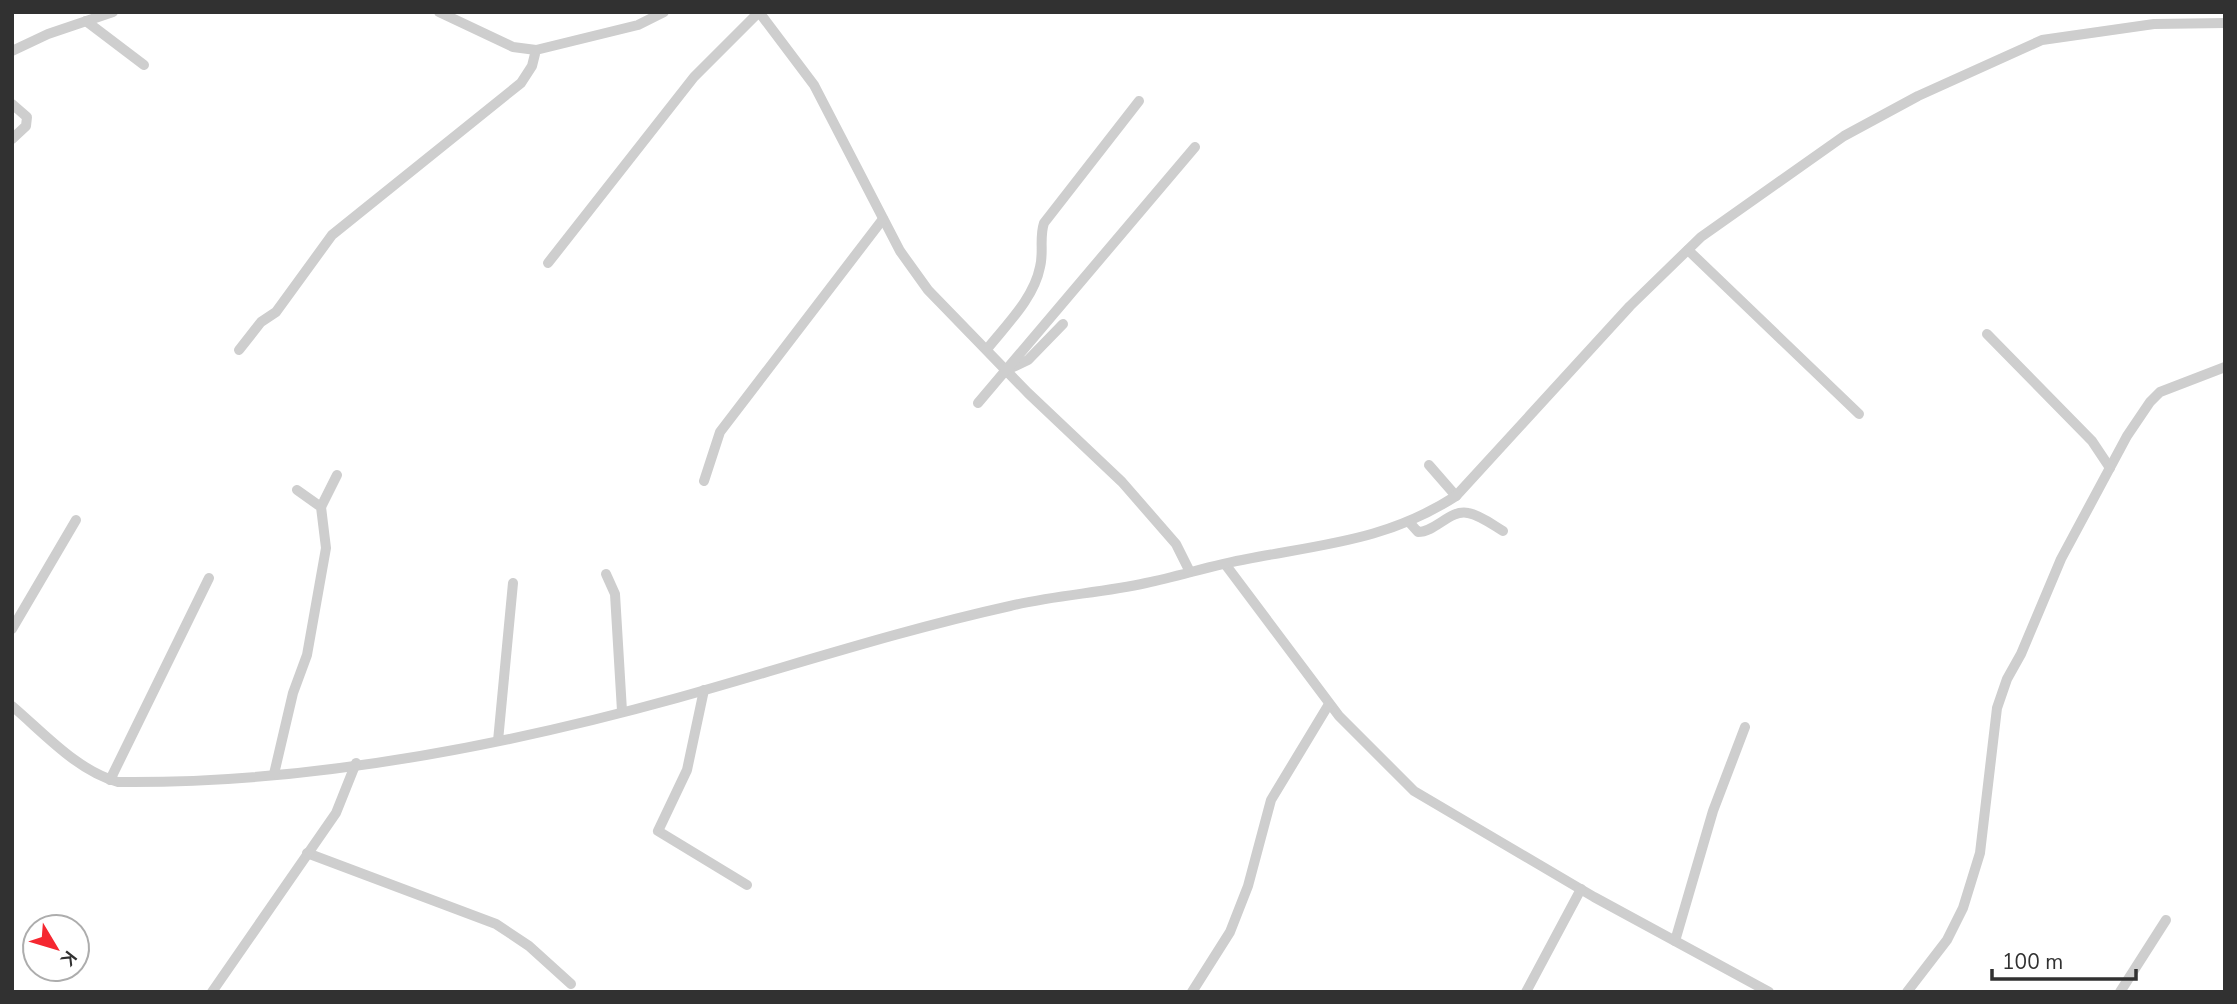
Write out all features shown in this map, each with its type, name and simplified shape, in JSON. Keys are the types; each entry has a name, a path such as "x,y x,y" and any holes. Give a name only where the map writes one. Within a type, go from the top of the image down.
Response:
{"street":[{"path":"12,51 113,12"},
{"path":"439,12 513,47 536,50 638,25 664,12"},
{"path":"548,263 694,77 759,12 814,85 900,251 928,290 1152,514 1176,544 1191,572"},
{"path":"86,21 144,65"},
{"path":"12,706 98,776 153,782 274,774 459,750 704,690 812,657 1013,605 1144,584 1225,564 1345,543 1424,517 1457,496 1630,306 1688,250 1844,136 1918,96 2042,40 2154,24 2225,23"},
{"path":"239,350 261,322 276,312 332,234 521,83 532,66 536,50"},
{"path":"987,349 1034,287 1041,264 1041,234 1044,223 1139,101"},
{"path":"12,104 27,117 26,126 12,139"},
{"path":"978,403 1195,147"},
{"path":"704,481 720,432 883,219"},
{"path":"1688,250 1859,414"},
{"path":"1007,370 1028,360 1063,324"},
{"path":"1986,334 2092,441 2110,468"},
{"path":"1907,992 1947,940 1963,908 1980,853 1997,708 2007,679 2021,654 2061,559 2110,468 2150,402 2160,392 2225,367"},
{"path":"1429,465 1457,496"},
{"path":"274,774 293,693 307,655 326,548 320,507 337,475"},
{"path":"297,490 320,507"},
{"path":"1409,522 1418,533 1428,532 1457,514 1468,513 1503,531"},
{"path":"12,629 76,520"},
{"path":"1225,564 1329,704 1414,790 1581,889 1769,992"},
{"path":"606,574 615,594 622,711"},
{"path":"110,779 209,578"},
{"path":"498,741 513,583"},
{"path":"704,690 687,770 658,831 747,886"},
{"path":"1192,992 1230,932 1248,886 1271,800 1329,704"},
{"path":"1675,941 1713,811 1745,727"},
{"path":"212,992 335,813 356,763"},
{"path":"307,853 496,924 529,946 571,984"},
{"path":"1526,992 1581,889"},
{"path":"2120,992 2166,920"}]}
